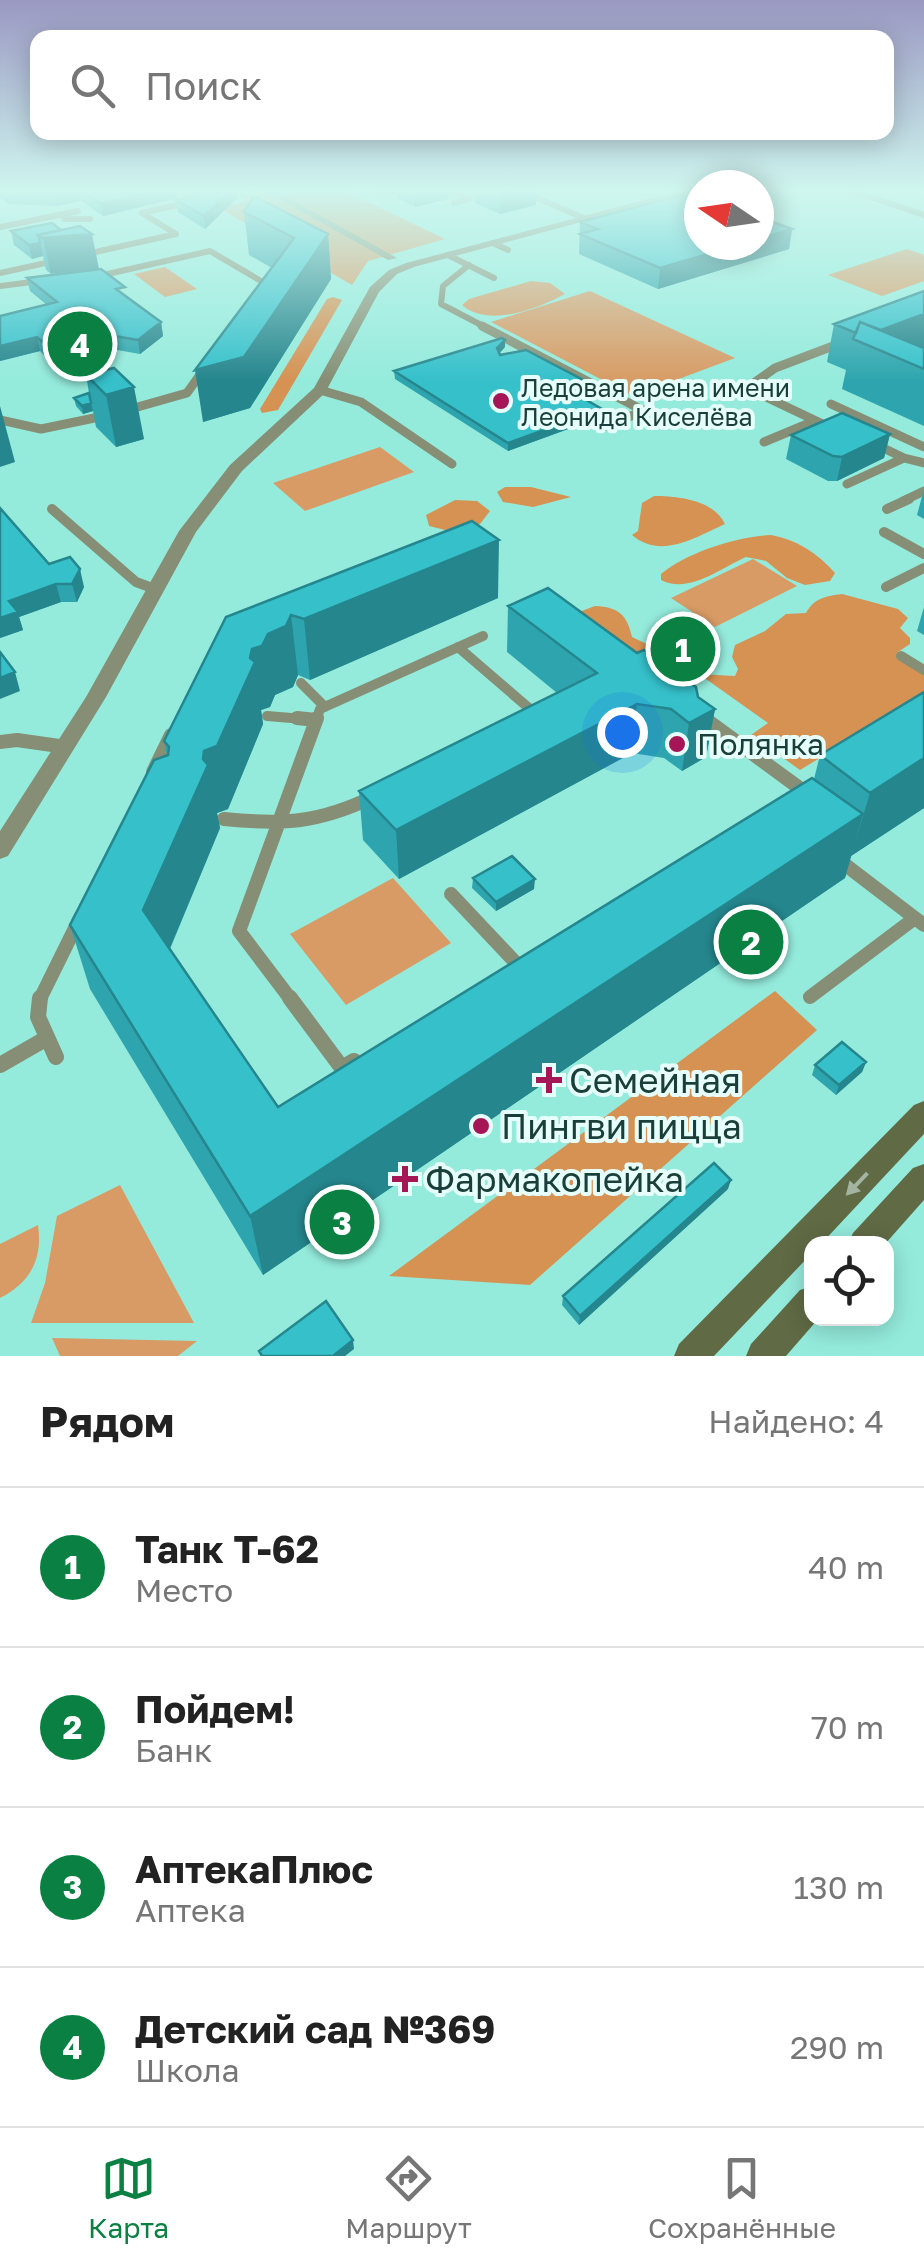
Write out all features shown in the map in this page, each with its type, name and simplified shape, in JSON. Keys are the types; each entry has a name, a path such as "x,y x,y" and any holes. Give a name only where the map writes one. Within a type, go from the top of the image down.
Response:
{"main road":[{"path":"691,1356 924,1114"},
{"path":"871,1236 924,1178"},
{"path":"763,1356 804,1311"}],"street":[{"path":"385,254 392,258"},
{"path":"0,850 66,747 212,496 320,390 381,281 410,265 451,254"}],"lane":[{"path":"0,273 87,254"},
{"path":"86,278 195,254"},
{"path":"216,254 266,284 255,300"},
{"path":"448,255 494,278"},
{"path":"468,265 441,285 438,295 442,304 644,411 600,428"},
{"path":"0,286 52,280"},
{"path":"841,430 812,422 747,388 775,368 855,337"},
{"path":"505,356 527,349"},
{"path":"0,420 23,429 52,431 187,393 210,362"},
{"path":"320,390 361,402 452,464"},
{"path":"831,404 924,447"},
{"path":"764,442 812,422"},
{"path":"872,442 924,463"},
{"path":"847,484 904,458"},
{"path":"887,509 924,491"},
{"path":"52,508 136,582 155,589"},
{"path":"884,532 924,554"},
{"path":"886,587 924,568"},
{"path":"375,1048 342,1068 239,931 316,720 325,707 483,636"},
{"path":"458,647 539,714 522,723"},
{"path":"901,656 924,670"},
{"path":"301,683 325,707"},
{"path":"697,713 798,787"},
{"path":"267,716 316,720"},
{"path":"143,792 177,724"},
{"path":"0,742 18,740 66,747"},
{"path":"783,797 813,778"},
{"path":"224,819 309,824 331,818 383,792"},
{"path":"810,996 919,922 832,855"},
{"path":"451,894 511,964 531,952"},
{"path":"56,1057 38,1017 39,1000 88,901"},
{"path":"0,1065 46,1038"}],"shaded area":[{"path":"299,254 392,254 368,261 352,285"},
{"path":"891,254 924,255 924,281 882,296 828,275"},
{"path":"165,267 197,289 165,297 134,274"},
{"path":"531,281 550,283 565,294 527,310 499,316 473,312 462,305 469,299"},
{"path":"590,291 735,358 633,396 491,322"},
{"path":"327,299 342,300 278,410 262,413 260,409"},
{"path":"380,447 414,472 305,511 273,483"},
{"path":"505,487 531,487 571,497 533,507 503,502 497,492"},
{"path":"654,496 704,505 725,524 678,544 655,546 643,542 632,535 638,531 642,503"},
{"path":"455,500 477,501 490,511 480,524 461,534 429,526 426,515"},
{"path":"771,535 790,540 814,554 835,573 830,581 805,585 787,578 766,561 746,557 693,582 672,584 661,580 661,574 698,553 728,542"},
{"path":"753,559 797,586 715,627 671,598"},
{"path":"842,594 898,609 908,618 900,628 910,638 910,644 898,652 924,674 924,695 800,770 751,735 768,723 699,674 735,676 735,645 765,631 786,614 806,613 821,599"},
{"path":"595,606 621,614 632,637 655,648 667,664 658,671 579,612"},
{"path":"393,878 451,943 346,1005 290,934"},
{"path":"775,991 817,1030 530,1285 389,1276"},
{"path":"120,1185 194,1323 31,1323 45,1283 57,1216"},
{"path":"38,1225 38,1249 32,1269 19,1285 0,1298 0,1244"},
{"path":"52,1338 197,1341 178,1356 60,1356"}],"building":[{"path":"282,254 314,254 244,357 195,370"},
{"path":"628,254 684,254 687,260 660,268"},
{"path":"101,269 125,287 116,289 161,322 138,340 97,333 47,346 37,337 0,346 0,316 57,302 27,278"},
{"path":"924,291 924,314 881,330 860,322 856,333 834,324"},
{"path":"860,322 924,348 924,369 853,339"},
{"name":"Ледовая арена имени Леонида Киселёва","path":"505,340 497,348 500,355 526,350 589,383 569,390 602,409 508,443 394,371"},
{"path":"114,368 134,387 106,395 86,375"},
{"path":"89,393 91,403 82,406 74,398"},
{"path":"842,413 890,434 842,457 791,435"},
{"path":"0,508 49,564 70,557 80,569 72,584 56,584 9,601 18,612 0,618"},
{"path":"472,521 499,540 304,619 291,615 286,626 268,634 262,646 252,649 250,658 255,662 217,746 204,751 203,759 208,765 143,910 278,1107 812,778 863,814 250,1216 70,925 154,760 168,755 169,747 164,741 226,617"},
{"path":"548,588 637,653 644,650 696,687 698,697 715,709 689,723 671,709 637,704 396,830 359,791 597,673 508,606"},
{"path":"0,652 15,672 0,678"},
{"path":"924,692 924,758 870,793 820,755"},
{"path":"512,856 535,879 496,902 473,878"},
{"path":"842,1042 866,1062 839,1085 815,1065"},
{"path":"714,1163 731,1180 580,1316 563,1296"},
{"path":"326,1301 353,1340 333,1356 262,1356 259,1351"}],"place":[{"name":"Детский сад №369","path":"80,344"},
{"name":"Ледовая арена имени Леонида Киселёва","path":"501,401"},
{"name":"Танк Т-62","path":"683,649"},
{"name":"Полянка","path":"677,744"},
{"name":"Пойдем!","path":"751,942"},
{"name":"Семейная","path":"549,1080"},
{"name":"Пингви пицца","path":"481,1126"},
{"name":"Фармакопейка","path":"405,1179"},
{"name":"АптекаПлюс","path":"342,1222"}]}
